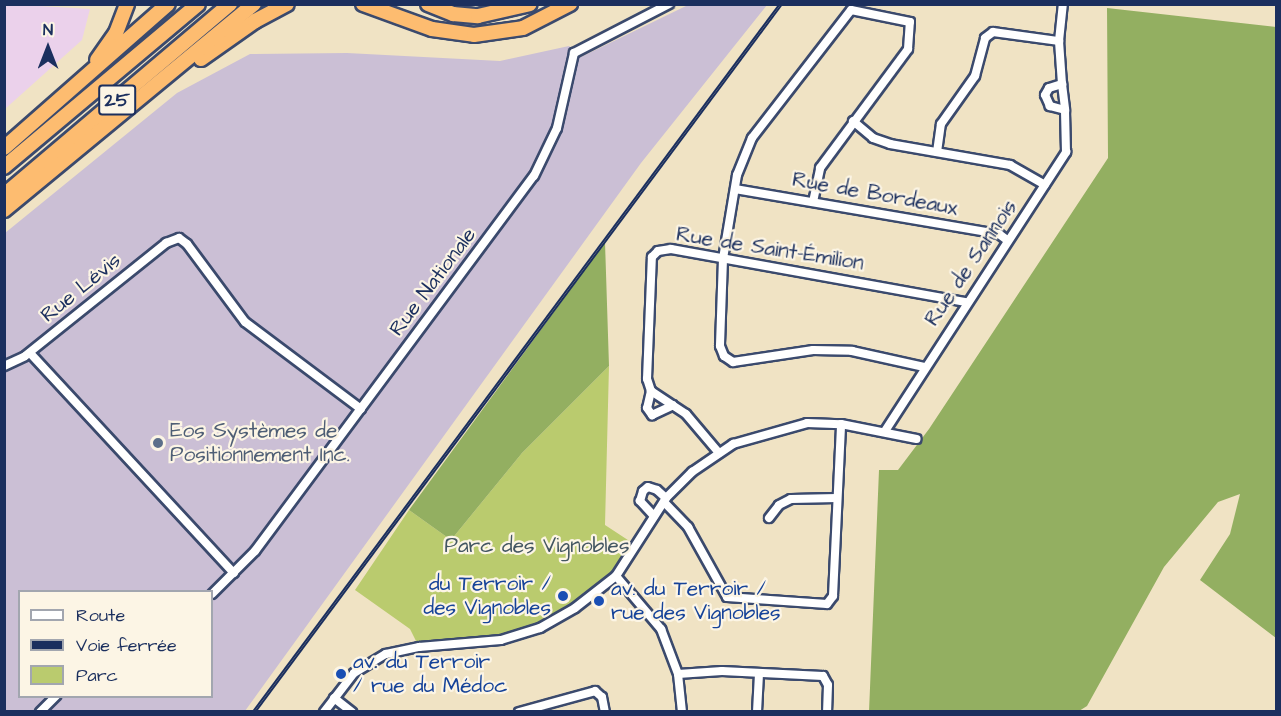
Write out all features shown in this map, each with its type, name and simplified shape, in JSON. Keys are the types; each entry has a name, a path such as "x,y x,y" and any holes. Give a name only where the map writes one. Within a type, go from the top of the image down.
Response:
{"highway":[{"path":"76,88 116,33 127,4"},
{"path":"4,148 76,88 168,4"},
{"path":"55,125 176,4"},
{"name":"25","path":"4,167 198,4"},
{"name":"25","path":"4,195 230,4"},
{"path":"4,210 151,92 254,4"},
{"path":"151,92 255,21 287,4"},
{"path":"363,4 432,29 474,35 523,28 570,4"},
{"path":"428,4 453,14 478,16 530,4"}],"street":[{"name":"Rue Nationale","path":"213,593 234,573 361,409 538,169 560,120 572,56 582,46 669,4"},
{"name":"Rue de Sannois","path":"885,431 966,302 1066,152 1059,41 1063,4"},
{"path":"813,202 820,168 908,49 910,22 851,10 752,138 735,189 723,259 720,346 724,357 733,362 813,350 852,351 924,367"},
{"path":"937,152 941,124 975,76 985,38 993,32 1059,41"},
{"path":"1062,84 1049,88 1046,95 1050,106 1065,110"},
{"path":"853,122 873,138 1010,165 1045,185"},
{"name":"Rue de Bordeaux","path":"735,189 999,234 1007,240"},
{"name":"Rue Lévis","path":"4,366 30,353 166,243 178,238 187,244 245,322 361,409"},
{"name":"Rue de Saint-Émilion","path":"651,391 647,379 652,257 664,249 966,302"},
{"path":"30,353 234,573"},
{"path":"673,405 652,416 647,408 651,391 673,405 718,453"},
{"path":"324,711 364,664 386,654 522,634 558,620 616,576 665,500 718,453 769,430 807,423 841,424 885,431 917,440"},
{"path":"654,516 640,501 643,490 648,487 657,490 688,527 727,597 827,604 833,596 841,424"},
{"path":"769,518 779,505 791,499 837,498"},
{"path":"616,576 661,629 678,674 682,711"},
{"path":"678,674 759,673 823,676 828,685 827,711"},
{"path":"757,711 759,673"},
{"path":"519,711 595,691 602,697 605,711"},
{"path":"40,711 54,698"},
{"path":"334,698 352,711"}],"shaded area":[{"path":"5,4 90,9 82,40 5,109"},
{"path":"688,5 767,5 641,163 245,711 5,712 5,233 177,93 250,54 347,53 500,61 569,46 581,57"}],"green space":[{"path":"1107,8 1276,27 1276,638 1200,580 1230,534 1240,494 1218,502 1164,567 1087,706 1079,711 869,712 879,470 898,470 929,429 1108,158"},
{"path":"605,242 609,366 522,453 451,540 409,510"},
{"name":"Parc des Vignobles","path":"609,366 605,525 634,544 619,572 614,570 575,608 540,624 499,637 419,647 410,629 355,590 409,510 451,540 522,453"}],"railway":[{"path":"254,712 781,4"}],"place":[{"name":"Eos Systèmes de Positionnement Inc.","path":"158,443"},
{"name":"du Terroir / des Vignobles","path":"563,596"},
{"name":"av. du Terroir / rue des Vignobles","path":"599,601"},
{"name":"av. du Terroir / rue du Médoc","path":"341,674"}]}
